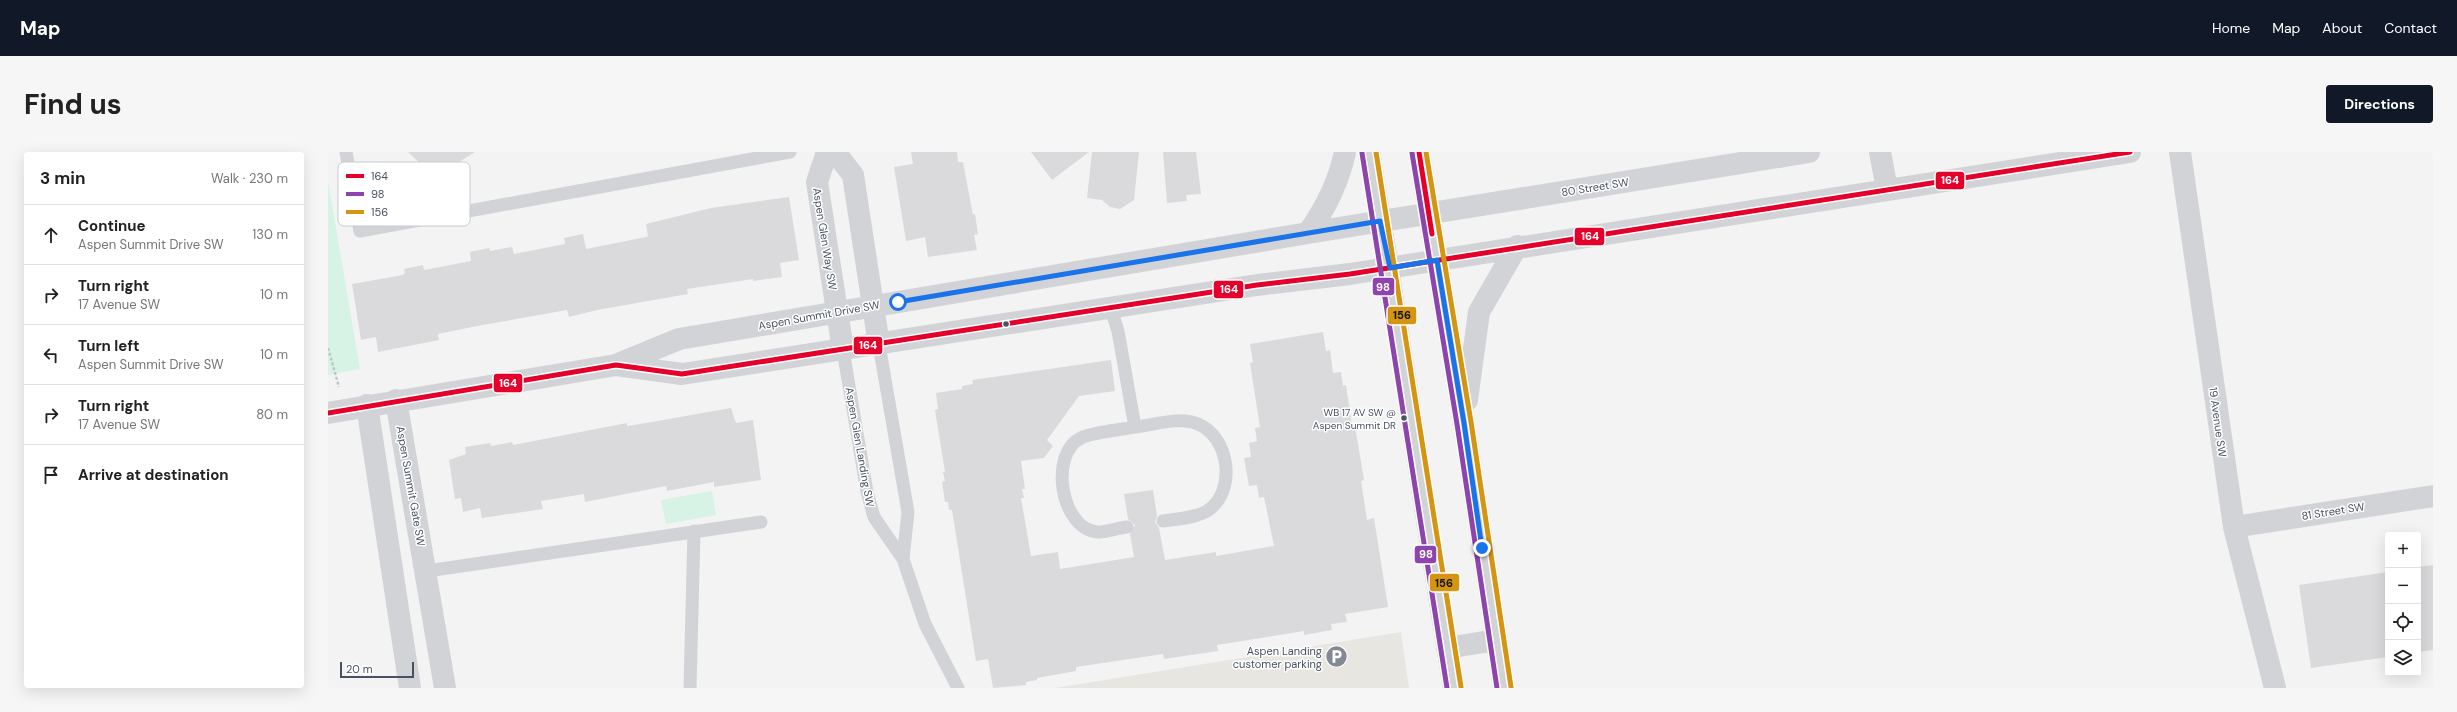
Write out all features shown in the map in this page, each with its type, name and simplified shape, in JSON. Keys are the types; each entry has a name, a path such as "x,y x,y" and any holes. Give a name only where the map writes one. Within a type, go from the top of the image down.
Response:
{"street":[{"name":"Aspen Glen Way SW","path":"827,152 817,182 843,350"},
{"path":"835,152 853,175 880,345"},
{"path":"1308,233 1320,217 1332,191 1345,152"},
{"path":"1369,152 1380,221 1390,268 1454,688"},
{"path":"1419,152 1464,423 1504,688"},
{"name":"80 Street SW","path":"1380,221 1809,152"},
{"path":"1880,152 1887,189"},
{"path":"1437,260 1517,246 2130,152"},
{"name":"19 Avenue SW","path":"2180,152 2234,527 2275,688"},
{"name":"Aspen Summit Drive SW","path":"328,413 396,400 616,365 679,339 1380,221"},
{"path":"1464,423 1479,312 1517,246"},
{"name":"Aspen Summit Drive SW","path":"616,365 682,374 880,345 1257,285 1390,268 1437,260"},
{"name":"Aspen Summit Gate SW","path":"396,400 445,688"},
{"path":"367,405 410,688"},
{"name":"81 Street SW","path":"2234,527 2433,496"},
{"path":"394,577 426,571"},
{"path":"1447,648 1496,640"}],"lane":[{"path":"346,152 348,162"},
{"path":"470,211 790,152"},
{"path":"359,226 360,231 387,226"},
{"path":"1111,309 1118,331 1135,427"},
{"name":"Aspen Glen Landing SW","path":"880,345 908,512 903,559"},
{"name":"Aspen Glen Landing SW","path":"843,350 867,492 874,517 903,559 925,624 958,688"},
{"path":"1127,527 1096,532 1080,525 1067,507 1062,473 1067,452 1080,438 1135,427 1177,421 1198,424 1215,438 1227,464 1224,492 1208,511 1192,516 1163,521"},
{"path":"426,571 761,522"},
{"path":"690,688 694,531"}],"path":[{"path":"328,348 339,387"}],"shaded area":[{"path":"1401,632 1409,688 1055,688"}],"green space":[{"path":"328,181 360,369 328,375"},
{"path":"712,491 716,515 666,524 661,500"}],"building":[{"path":"408,152 475,152 459,162 418,162"},
{"path":"911,152 957,152 958,162 963,162 973,215 975,214 978,234 974,235 977,250 928,257 925,237 906,241 894,167 913,164"},
{"path":"1031,152 1089,152 1052,180"},
{"path":"1092,152 1139,152 1134,200 1120,209 1110,207 1102,200 1087,198"},
{"path":"1163,152 1196,152 1201,194 1186,195 1187,201 1167,203"},
{"path":"789,197 799,260 780,263 782,277 753,281 753,279 687,289 688,294 597,310 569,317 567,310 477,326 438,334 439,340 378,352 376,337 361,340 352,284 403,275 405,273 404,269 423,265 424,270 471,261 470,252 489,248 490,251 512,247 514,254 565,244 564,238 583,234 586,249 646,237 648,236 646,224 711,208"},
{"path":"1323,332 1326,351 1330,350 1333,373 1341,372 1343,386 1346,385 1352,426 1355,426 1364,480 1361,481 1367,520 1374,518 1388,607 1345,614 1347,622 1331,624 1332,630 1304,635 1304,631 1217,645 1218,651 1164,659 1163,654 1076,667 1076,671 1037,678 1037,680 1026,682 1026,685 993,688 988,659 976,661 952,510 949,510 948,502 945,502 942,482 945,481 943,472 945,472 935,410 938,409 936,393 962,389 962,386 973,384 972,380 1111,360 1115,391 1079,396 1047,440 1053,446 1044,458 1021,461 1025,489 1022,489 1024,498 1021,498 1031,556 1058,552 1060,569 1134,557 1130,534 1135,525 1128,519 1124,494 1153,490 1157,516 1155,522 1159,528 1165,560 1216,552 1216,556 1274,546 1264,497 1259,498 1257,485 1249,486 1244,458 1251,457 1249,443 1257,441 1255,428 1260,427 1250,363 1253,362 1250,344"},
{"path":"731,408 736,423 753,420 761,480 714,487 714,482 667,491 666,486 585,502 584,494 541,501 543,509 482,518 480,508 463,512 461,498 455,499 449,460 466,454 465,447 490,443 491,446 512,442 513,445 627,423 627,426"},
{"path":"2433,565 2433,650 2421,652 2421,568 2421,567"},
{"path":"2385,572 2385,657 2311,668 2299,585"}],"transit line":[{"name":"156","path":"1376,152 1461,687"},
{"name":"164","path":"1419,152 1432,234"},
{"name":"156","path":"1426,152 1471,422 1511,687"},
{"name":"164","path":"328,413 616,365 682,374 1257,285 1350,274 2130,152"},
{"name":"98","path":"1362,153 1447,688"},
{"name":"98","path":"1412,153 1457,424 1497,688"}],"place":[{"name":"WB 17 AV SW @ Aspen Summit DR","path":"1404,418"},
{"name":"Aspen Landing customer parking","path":"1337,657"}],"route":[{"path":"898,302 1380,221 1390,268 1437,260 1464,423 1482,548"}]}
